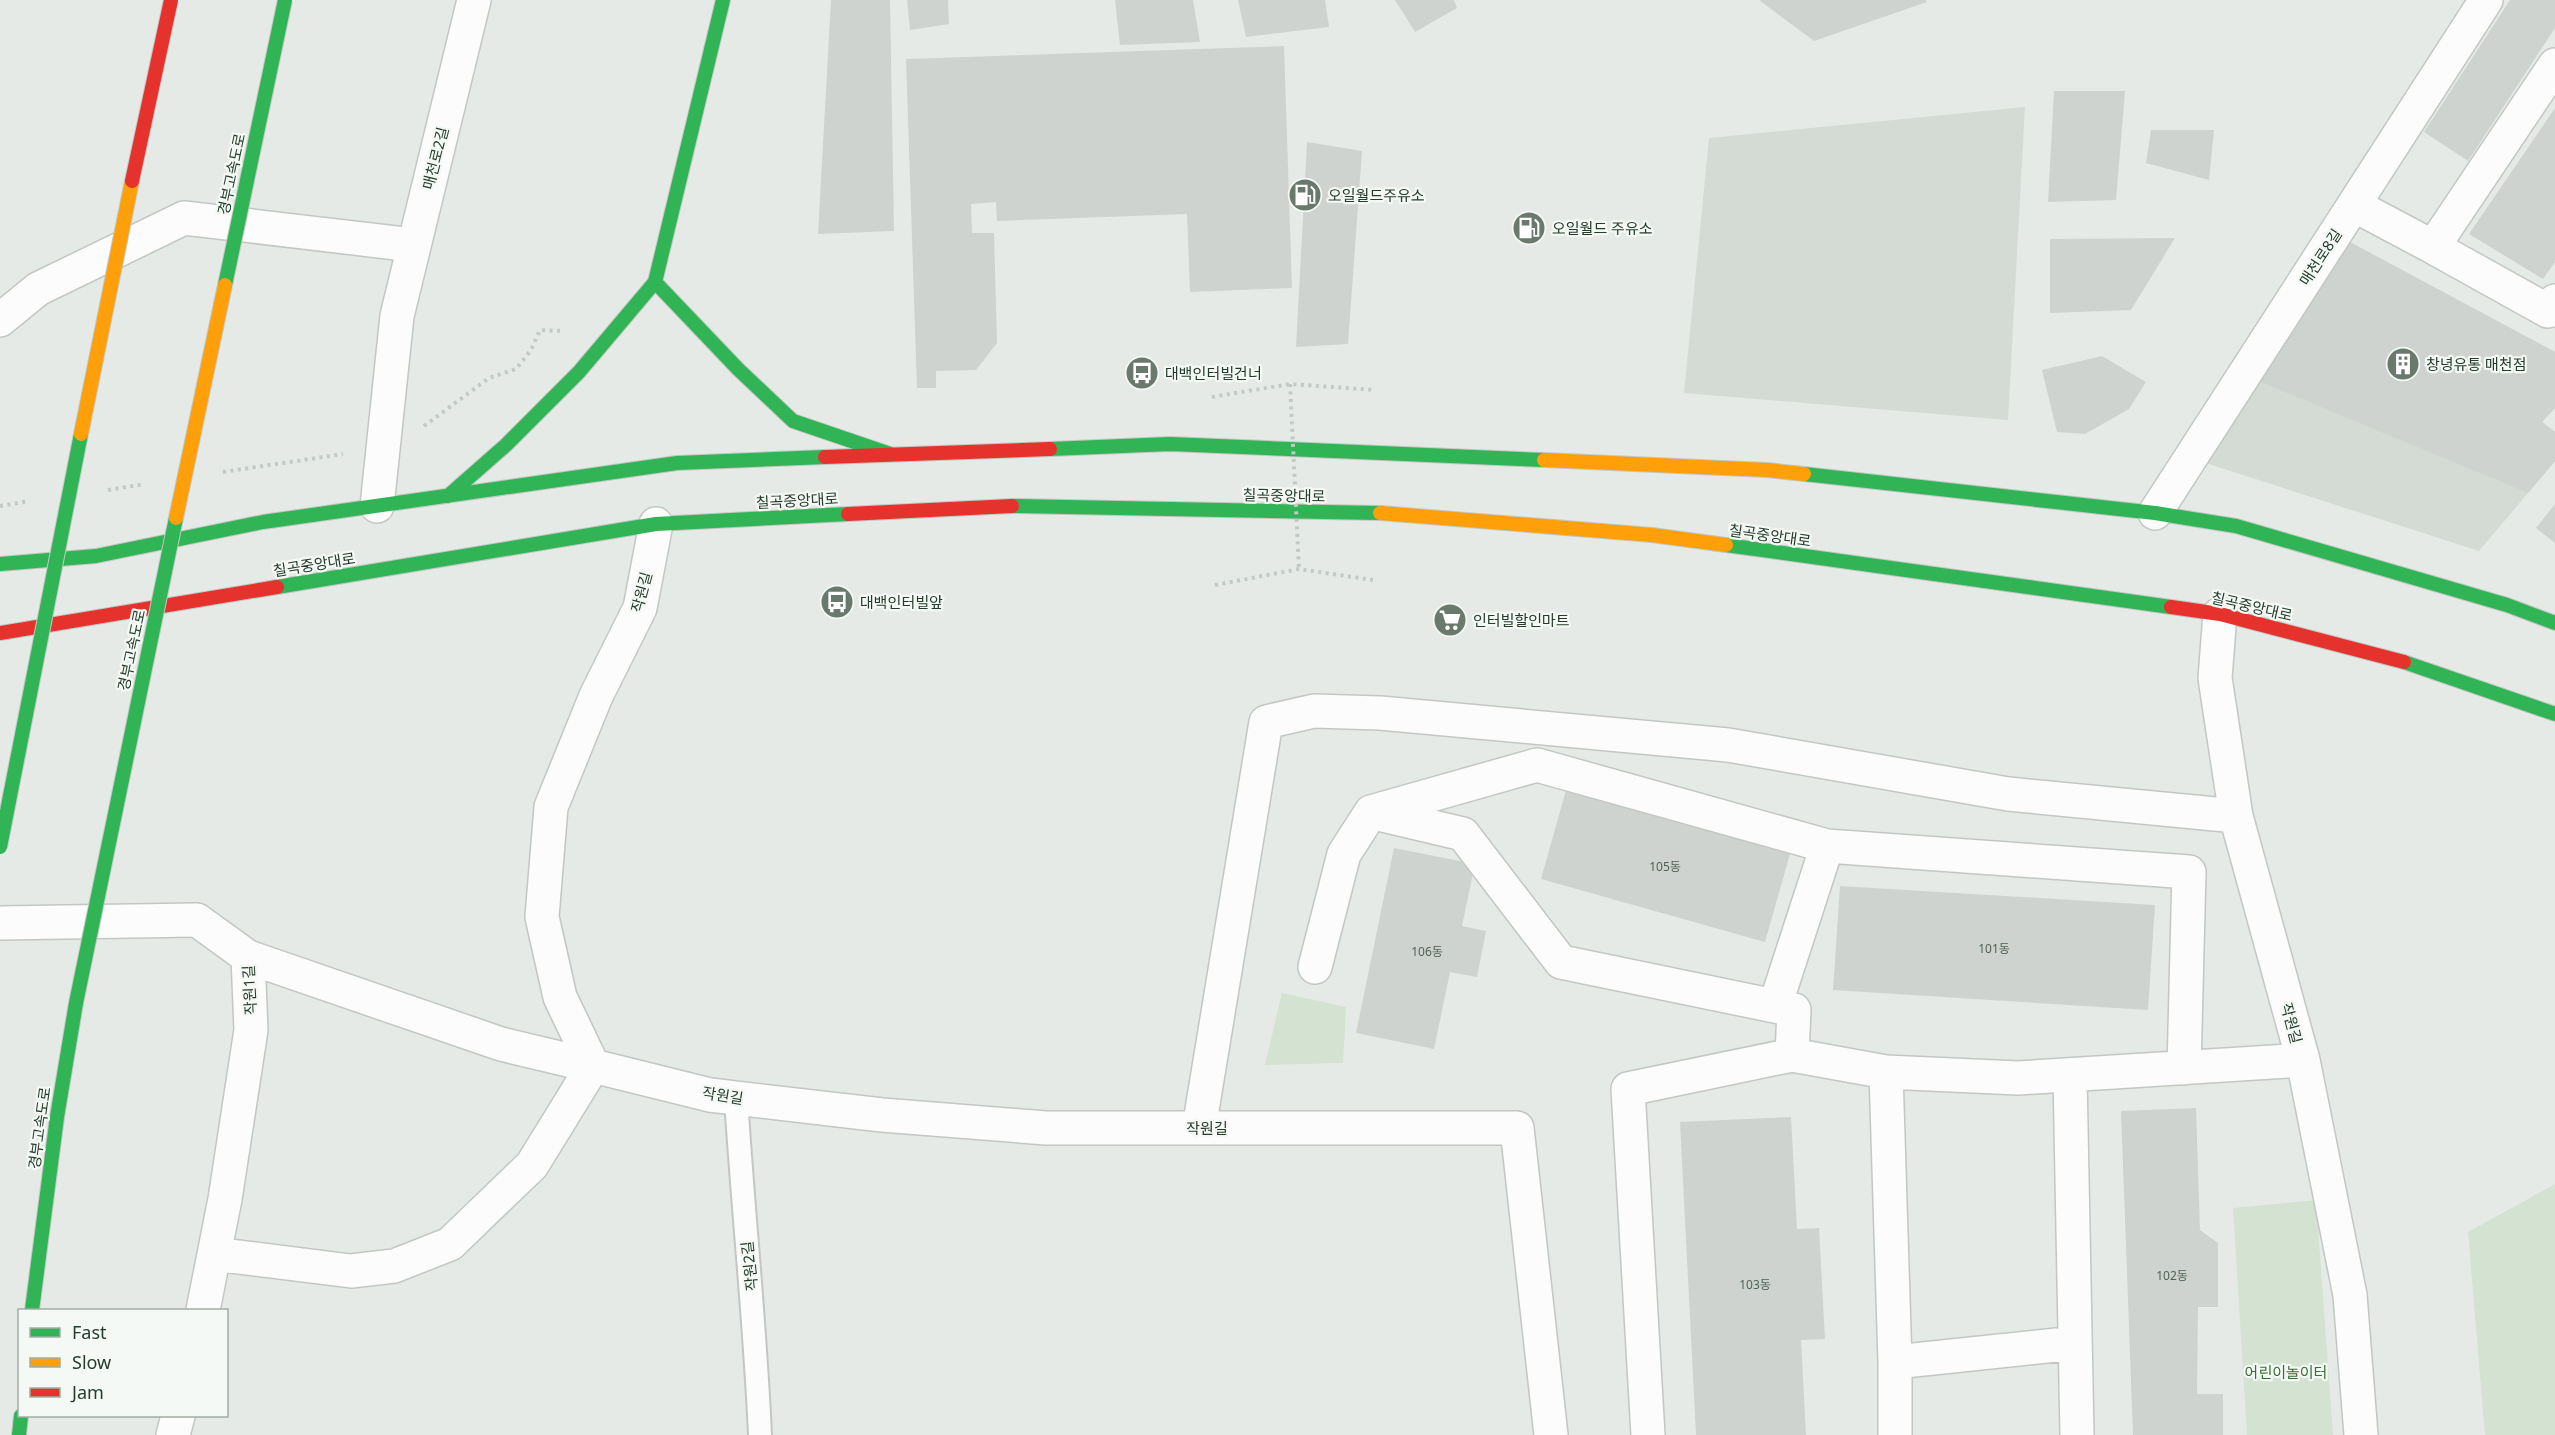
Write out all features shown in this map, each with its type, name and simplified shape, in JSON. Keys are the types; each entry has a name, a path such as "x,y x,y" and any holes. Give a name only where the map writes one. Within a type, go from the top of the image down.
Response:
{"main road":[{"path":"0,847 105,309 171,0"},
{"name":"경부고속도로","path":"32,1309 57,1118 76,1004 115,807 285,0"},
{"path":"448,496 506,445 579,372 655,282 723,0"},
{"path":"655,282 738,369 793,421 894,455"},
{"path":"0,564 96,555 263,522 677,463 1170,444 1767,470 2155,513 2236,526 2507,604 2555,623"},
{"name":"칠곡중앙대로","path":"0,633 656,524 1003,506 1380,513 1652,535 2220,614 2386,656 2555,714"},
{"path":"19,1435 21,1417"}],"street":[{"name":"매천로8길","path":"2155,513 2486,0"},
{"name":"매천로2길","path":"377,506 398,316 413,245 472,10"},
{"path":"2433,247 2555,65"},
{"path":"2354,205 2548,311 2555,301"},
{"path":"0,320 38,290 184,218 413,245"},
{"name":"작원길","path":"656,524 640,608 596,696 551,807 542,917 560,997 593,1066 710,1095 882,1115 1046,1128 1517,1128 1551,1435"},
{"name":"작원길","path":"2220,614 2215,678 2236,816 2302,1060 2350,1295 2361,1435"},
{"path":"1198,1128 1266,722 1314,711 1380,713 1728,745 2008,794 2236,816"},
{"path":"1315,968 1344,854 1371,812 1537,765 1827,846 2189,872 2184,1068"},
{"path":"1371,812 1463,834 1561,962 1794,1010 1792,1056"},
{"path":"1775,1006 1827,846"},
{"name":"작원1길","path":"13,922 197,920 248,957 251,1030 225,1198 203,1309"},
{"path":"214,1254 351,1270 393,1266 450,1244 532,1165 593,1066 501,1044 248,957"},
{"path":"1648,1435 1628,1089 1792,1056 1886,1072 2018,1078 2302,1060"},
{"path":"1886,1072 1895,1362 1894,1435"},
{"path":"2070,1075 2077,1435"},
{"path":"1895,1362 2075,1342"},
{"path":"173,1435 178,1417"}],"lane":[{"name":"작원2길","path":"736,1098 742,1202 755,1330 760,1435"}],"path":[{"path":"1212,397 1290,384 1374,390"},
{"path":"1290,384 1299,570"},
{"path":"1215,585 1299,570 1373,580"}],"shaded area":[{"path":"2025,107 2008,420 1684,393 1709,138"},
{"name":"창녕유통 매천점","path":"2335,234 2555,352 2555,408 2542,422 2555,432 2555,461 2479,551 2190,458"}],"green space":[{"path":"1282,993 1346,1007 1343,1063 1265,1065"},
{"path":"2555,1184 2555,1435 2485,1435 2468,1232"},
{"name":"어린이놀이터","path":"2316,1200 2333,1435 2247,1435 2233,1208"}],"building":[{"path":"831,0 890,0 894,231 818,234"},
{"path":"907,0 948,0 949,24 910,30"},
{"path":"1115,0 1193,0 1200,42 1120,45"},
{"path":"1238,0 1325,0 1329,27 1246,37"},
{"path":"1395,0 1454,0 1457,8 1415,32"},
{"path":"1759,0 1925,0 1927,2 1814,41"},
{"path":"2510,0 2555,0 2555,28 2468,161 2424,132"},
{"path":"1284,46 1292,288 1190,292 1187,214 997,221 996,202 971,204 972,233 994,233 997,343 976,370 936,371 936,388 917,388 906,59"},
{"path":"2054,91 2125,91 2116,200 2048,202"},
{"path":"2555,108 2555,262 2543,279 2469,234"},
{"path":"2151,130 2214,130 2209,180 2146,163"},
{"path":"1307,142 1362,151 1348,344 1296,347"},
{"name":"창녕유통 매천점","path":"2335,234 2555,352 2555,408 2542,422 2555,432 2555,461 2528,493 2244,375"},
{"path":"2175,238 2131,310 2050,313 2050,239"},
{"path":"2102,356 2146,382 2129,409 2085,434 2057,432 2042,370"},
{"path":"2555,504 2555,543 2536,528"},
{"path":"1566,790 1790,854 1765,942 1541,879"},
{"path":"1394,848 1475,864 1462,926 1486,931 1477,977 1450,972 1434,1049 1356,1033"},
{"path":"1840,886 2155,905 2148,1010 1833,990"},
{"path":"2196,1108 2200,1230 2218,1243 2218,1307 2198,1307 2197,1394 2223,1394 2223,1435 2133,1435 2121,1111"},
{"path":"1791,1117 1797,1229 1819,1228 1825,1339 1801,1340 1806,1435 1696,1435 1680,1122"}],"traffic: fast":[{"path":"225,285 285,0"},
{"path":"448,496 506,445 579,372 655,282 723,0"},
{"path":"655,282 738,369 793,421 890,454"},
{"path":"0,847 81,434"},
{"path":"1050,449 1170,444 1544,460"},
{"path":"0,564 96,556 263,522 677,463 825,457"},
{"path":"1804,474 2155,513 2236,526 2507,605 2555,623"},
{"path":"1012,506 1380,513"},
{"path":"277,587 656,524 848,514"},
{"path":"76,1003 176,518"},
{"path":"1726,545 2171,607"},
{"path":"2404,662 2555,714"},
{"path":"32,1309 57,1117 76,1003"},
{"path":"19,1435 21,1417"}],"traffic: slow":[{"path":"81,434 132,181"},
{"path":"176,518 225,285"},
{"path":"1544,460 1767,470 1804,474"},
{"path":"1380,513 1652,535 1726,545"}],"traffic: jam":[{"path":"132,181 171,0"},
{"path":"825,457 1050,449"},
{"path":"848,514 1012,506"},
{"path":"0,633 277,587"},
{"path":"2171,607 2220,614 2404,662"}],"place":[{"name":"오일월드주유소","path":"1305,195"},
{"name":"오일월드 주유소","path":"1529,228"},
{"name":"창녕유통 매천점","path":"2403,364"},
{"name":"대백인터빌건너","path":"1142,373"},
{"name":"대백인터빌앞","path":"837,602"},
{"name":"인터빌할인마트","path":"1450,620"}]}
